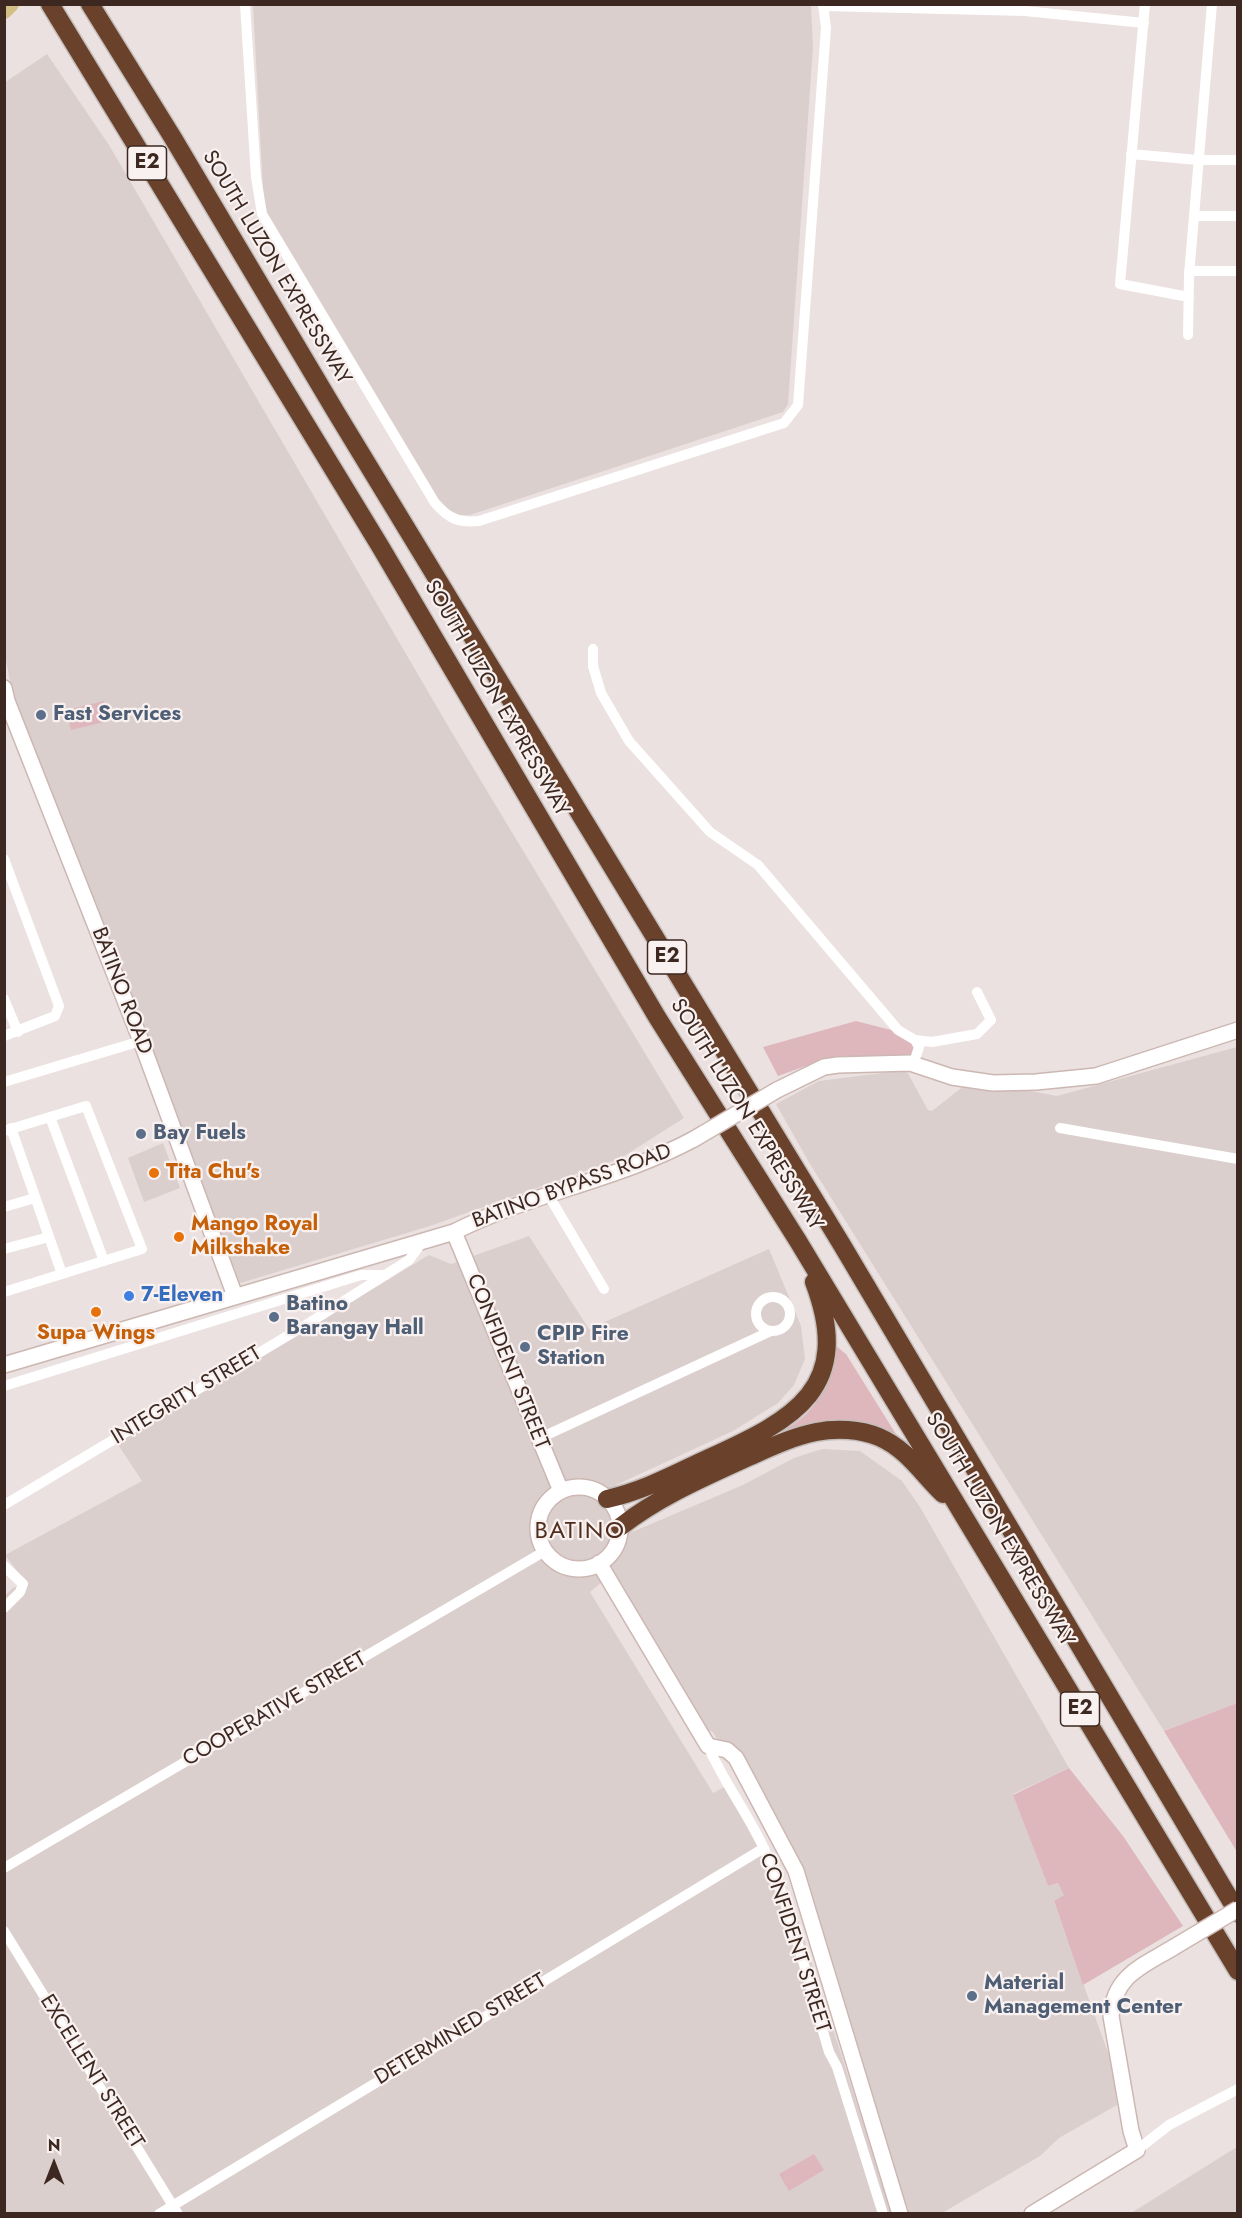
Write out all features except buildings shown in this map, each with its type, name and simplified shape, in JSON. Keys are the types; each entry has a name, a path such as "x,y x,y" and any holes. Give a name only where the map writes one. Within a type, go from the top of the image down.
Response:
{"highway":[{"name":"SOUTH LUZON EXPRESSWAY","path":"90,4 830,1225 1238,1911"},
{"name":"SOUTH LUZON EXPRESSWAY","path":"54,10 380,546 657,1017 798,1240 1238,1971"},
{"path":"607,1499 640,1492 751,1440 793,1414 811,1394 823,1371 828,1339 823,1307 798,1240"},
{"path":"620,1527 645,1507 722,1469 787,1440 817,1432 837,1430 859,1431 879,1437 900,1448 962,1512"}],"main road":[{"name":"BATINO ROAD","path":"4,688 8,713 141,1041 235,1296"},
{"name":"BATINO BYPASS ROAD","path":"4,1365 454,1232 483,1218 638,1167 694,1139 777,1090 824,1066 910,1063 952,1077 993,1083 1036,1082 1096,1076 1238,1030"},
{"name":"CONFIDENT STREET","path":"454,1232 561,1491"},
{"path":"586,1488 607,1499 618,1517 620,1527 614,1548 599,1563 576,1569 564,1566 545,1551 538,1535 539,1517 547,1502 561,1491 586,1488"},
{"name":"CONFIDENT STREET","path":"599,1563 708,1746"},
{"path":"708,1746 727,1750 736,1758 796,1871 900,2214"},
{"path":"1032,2214 1137,2150 1131,2131 1111,2016 1112,1999 1125,1979 1174,1947 1238,1911"}],"street":[{"path":"245,4 256,177 262,214 435,503 447,516 463,523 479,521 581,490 784,423 798,405 826,28 823,5 1025,11 1144,23"},
{"path":"1145,4 1120,284 1189,297"},
{"path":"1188,335 1189,271 1212,4"},
{"path":"1131,154 1198,160 1238,160"},
{"path":"1194,216 1238,216"},
{"path":"1189,271 1238,271"},
{"path":"593,649 593,666 601,693 629,741 710,832 758,865 898,1030 915,1040 932,1042 977,1034 991,1020 977,992"},
{"path":"4,859 59,1006 55,1016 4,1036"},
{"path":"4,999 18,1032"},
{"path":"910,1063 915,1059 919,1047 915,1040"},
{"path":"4,1082 141,1041"},
{"path":"4,1292 104,1261 142,1249 86,1106 8,1129 62,1274"},
{"path":"50,1117 104,1261"},
{"path":"1060,1128 1238,1159"},
{"path":"549,1196 604,1289"},
{"path":"4,1207 35,1198"},
{"path":"4,1250 49,1237"},
{"name":"INTEGRITY STREET","path":"4,1505 386,1275 409,1260 424,1241"},
{"path":"4,1386 361,1275 386,1275"},
{"path":"538,1439 771,1331"},
{"name":"COOPERATIVE STREET","path":"4,1868 545,1551"},
{"path":"4,1566 23,1584 20,1592 4,1608"},
{"name":"CONFIDENT STREET","path":"708,1746 719,1772 764,1848 779,1886 829,2052 837,2067 883,2214"},
{"name":"DETERMINED STREET","path":"159,2214 176,2209 764,1848"},
{"name":"EXCELLENT STREET","path":"4,1931 176,2209"},
{"path":"1137,2150 1169,2125 1238,2088"}],"shaded area":[{"path":"253,5 811,5 813,47 788,404 783,412 470,515 459,515 449,510 436,497 264,209"},
{"path":"47,54 109,145 451,731 684,1118 621,1158 430,1226 237,1284 144,1027 12,691 5,656 4,83"},
{"path":"104,701 109,721 71,730 66,710"},
{"path":"856,1021 926,1039 915,1065 828,1058 778,1076 763,1047"},
{"path":"1237,1047 1237,1703 1164,1731 810,1164 776,1104 819,1081 906,1070 928,1110 932,1111 965,1085 1004,1086 1057,1096"},
{"name":"Tita Chu's","path":"163,1143 180,1188 144,1202 128,1158"},
{"path":"529,1236 589,1329 769,1249 801,1326 805,1359 794,1385 778,1403 733,1431 616,1485 632,1532 743,1485 794,1458 822,1449 860,1451 902,1481 920,1507 1069,1768 1013,1794 1048,1886 1058,1883 1065,1896 1054,1902 1112,2064 1117,2105 1059,2138 1040,2156 942,2213 905,2213 810,1911 713,1732 696,1726 610,1575 590,1592 713,1793 732,1783 798,1920 892,2213 5,2213 4,1596 13,1588 26,1583 5,1555 142,1481 117,1443 429,1255 451,1264"},
{"path":"835,1345 846,1354 899,1439 871,1425 839,1425 793,1432 786,1429 808,1413 821,1394 830,1371"},
{"path":"1237,1703 1237,1852 1164,1731"},
{"path":"1069,1768 1123,1836 1183,1926 1083,1985 1054,1901 1064,1895 1058,1883 1048,1886 1013,1795"},
{"path":"1237,2147 1237,2213 1131,2213"},
{"path":"814,2154 824,2170 789,2191 779,2174"}],"waterway":[{"path":"4,11 11,4"}],"place":[{"name":"Fast Services","path":"41,715"},
{"name":"Bay Fuels","path":"141,1134"},
{"name":"Tita Chu's","path":"154,1173"},
{"name":"Mango Royal Milkshake","path":"179,1237"},
{"name":"7-Eleven","path":"129,1296"},
{"name":"Supa Wings","path":"96,1312"},
{"name":"Batino Barangay Hall","path":"274,1317"},
{"name":"CPIP Fire Station","path":"525,1347"},
{"name":"Material Management Center","path":"972,1996"}],"district":[{"name":"BATINO","path":"580,1532"}]}
